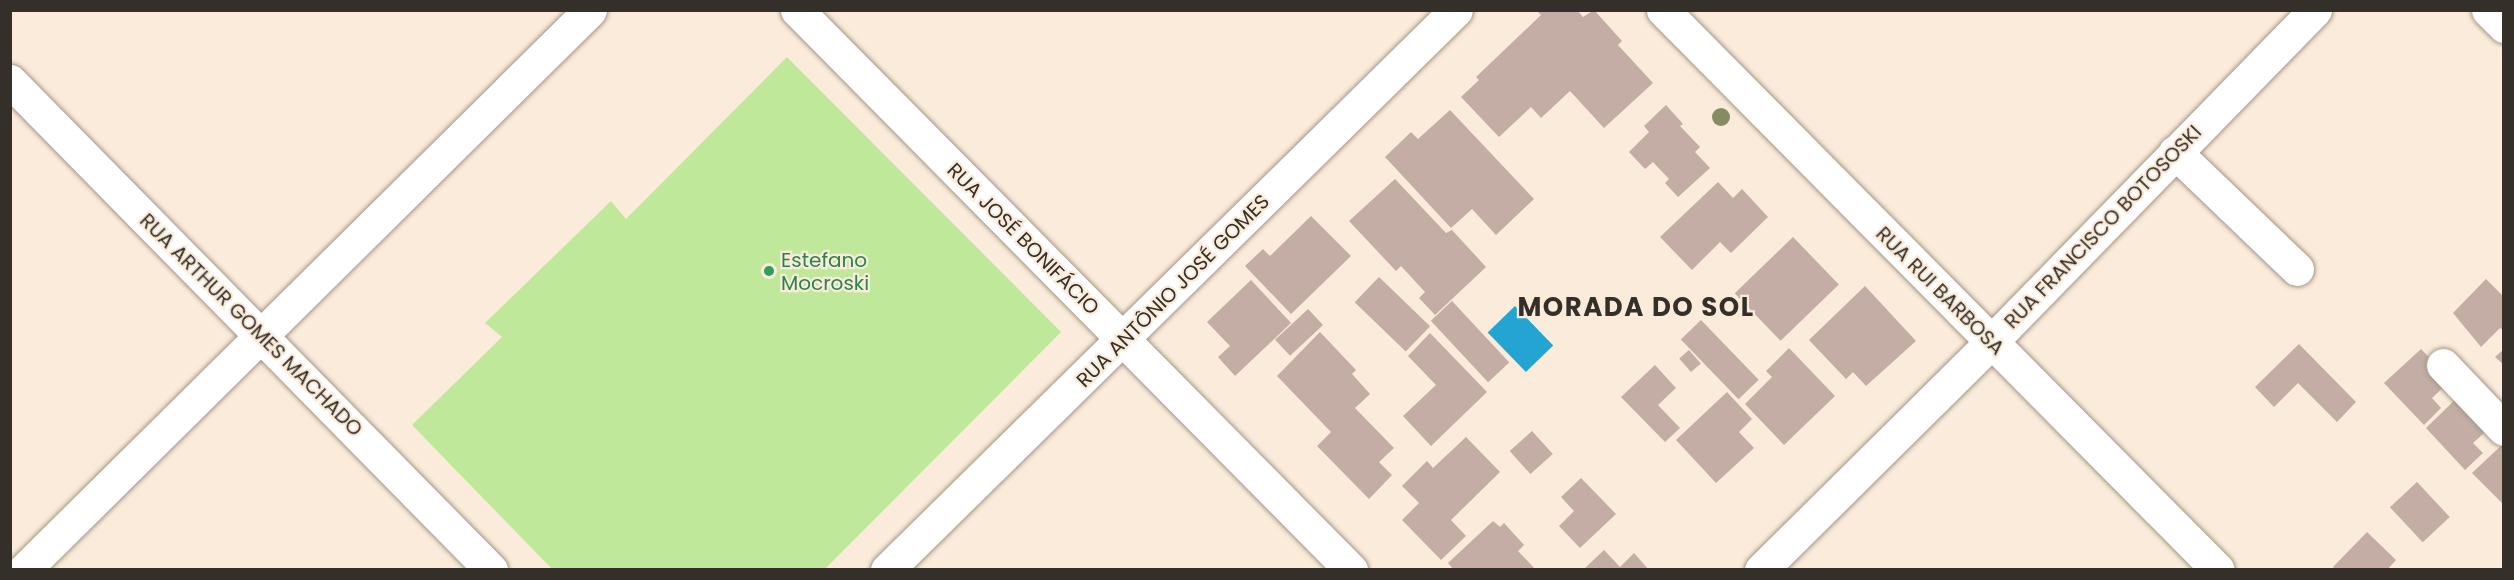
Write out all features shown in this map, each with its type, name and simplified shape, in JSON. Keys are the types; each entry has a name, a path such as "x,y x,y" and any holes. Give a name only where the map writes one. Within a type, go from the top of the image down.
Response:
{"street":[{"path":"24,570 590,10"},
{"name":"RUA JOSÉ BONIFÁCIO","path":"797,10 1351,570"},
{"name":"RUA ANTÔNIO JOSÉ GOMES","path":"887,570 1456,10"},
{"name":"RUA RUI BARBOSA","path":"1663,10 2218,570"},
{"name":"RUA FRANCISCO BOTOSOSKI","path":"1761,570 1991,342 2315,10"},
{"path":"2488,10 2504,26"},
{"name":"RUA ARTHUR GOMES MACHADO","path":"10,81 491,570"},
{"path":"2175,152 2297,269"},
{"path":"2443,365 2504,429"}],"green space":[{"name":"Estefano Mocroski","path":"787,57 1061,332 825,569 552,569 412,425 502,337 485,323 611,201 626,219"}],"water":[{"path":"1515,306 1553,346 1526,372 1488,332"}],"building":[{"path":"1536,10 1577,10 1583,17 1594,10 1622,41 1618,45 1653,83 1604,128 1570,91 1541,118 1531,107 1499,137 1461,97 1479,80 1476,77 1541,15"},
{"path":"1666,105 1683,124 1680,126 1700,147 1695,152 1710,168 1678,197 1665,183 1669,179 1653,162 1645,169 1629,152 1649,132 1644,126"},
{"path":"1450,110 1534,199 1496,235 1472,209 1451,228 1385,157 1411,132 1418,139"},
{"path":"1395,179 1446,233 1452,230 1486,267 1435,315 1419,298 1425,292 1401,266 1396,271 1349,221"},
{"path":"1718,182 1733,198 1742,189 1768,217 1731,253 1720,242 1692,270 1660,237"},
{"path":"1311,216 1351,256 1291,314 1245,266 1263,249 1270,256"},
{"path":"1793,237 1839,284 1781,341 1735,293"},
{"path":"1379,277 1430,326 1406,351 1355,302"},
{"path":"2486,279 2504,297 2504,331 2500,328 2481,347 2453,313"},
{"path":"1251,280 1291,323 1235,376 1218,357 1230,346 1207,322"},
{"path":"1865,286 1916,341 1866,386 1853,372 1846,379 1809,340"},
{"path":"1452,301 1509,362 1488,382 1431,321"},
{"path":"1308,309 1323,325 1290,356 1275,340"},
{"path":"1701,320 1759,380 1739,399 1681,339"},
{"path":"1320,332 1356,370 1352,374 1370,394 1355,408 1394,448 1379,462 1392,475 1369,499 1317,446 1331,432 1277,376"},
{"path":"1430,333 1487,392 1431,446 1403,416 1436,385 1408,356"},
{"path":"2299,344 2356,402 2337,422 2298,383 2274,407 2255,387"},
{"path":"1789,348 1835,396 1784,445 1745,404 1772,377 1766,371"},
{"path":"2421,349 2451,380 2432,398 2441,408 2424,425 2384,383"},
{"path":"2504,349 2504,365 2495,357"},
{"path":"1689,350 1701,364 1691,372 1679,359"},
{"path":"1655,365 1676,388 1658,405 1680,428 1665,442 1621,397"},
{"path":"1727,392 1752,419 1739,432 1754,448 1716,483 1676,440"},
{"path":"2462,393 2493,425 2473,443 2483,453 2465,470 2426,428"},
{"path":"1532,431 1553,454 1530,474 1510,451"},
{"path":"1466,437 1500,472 1451,520 1466,536 1441,560 1402,520 1419,503 1402,486 1427,461 1433,468"},
{"path":"2504,443 2504,505 2472,473"},
{"path":"1581,478 1616,514 1580,548 1559,526 1574,511 1561,497"},
{"path":"2417,482 2450,517 2423,542 2390,507"},
{"path":"1493,521 1500,527 1504,523 1524,545 1518,551 1536,570 1454,570 1448,563"},
{"path":"2367,532 2396,560 2387,570 2336,570 2333,567"},
{"path":"1604,550 1620,567 1634,553 1649,570 1583,570"}],"place":[{"name":"Estefano Mocroski","path":"769,271"}],"district":[{"name":"MORADA DO SOL","path":"1636,308"}]}
